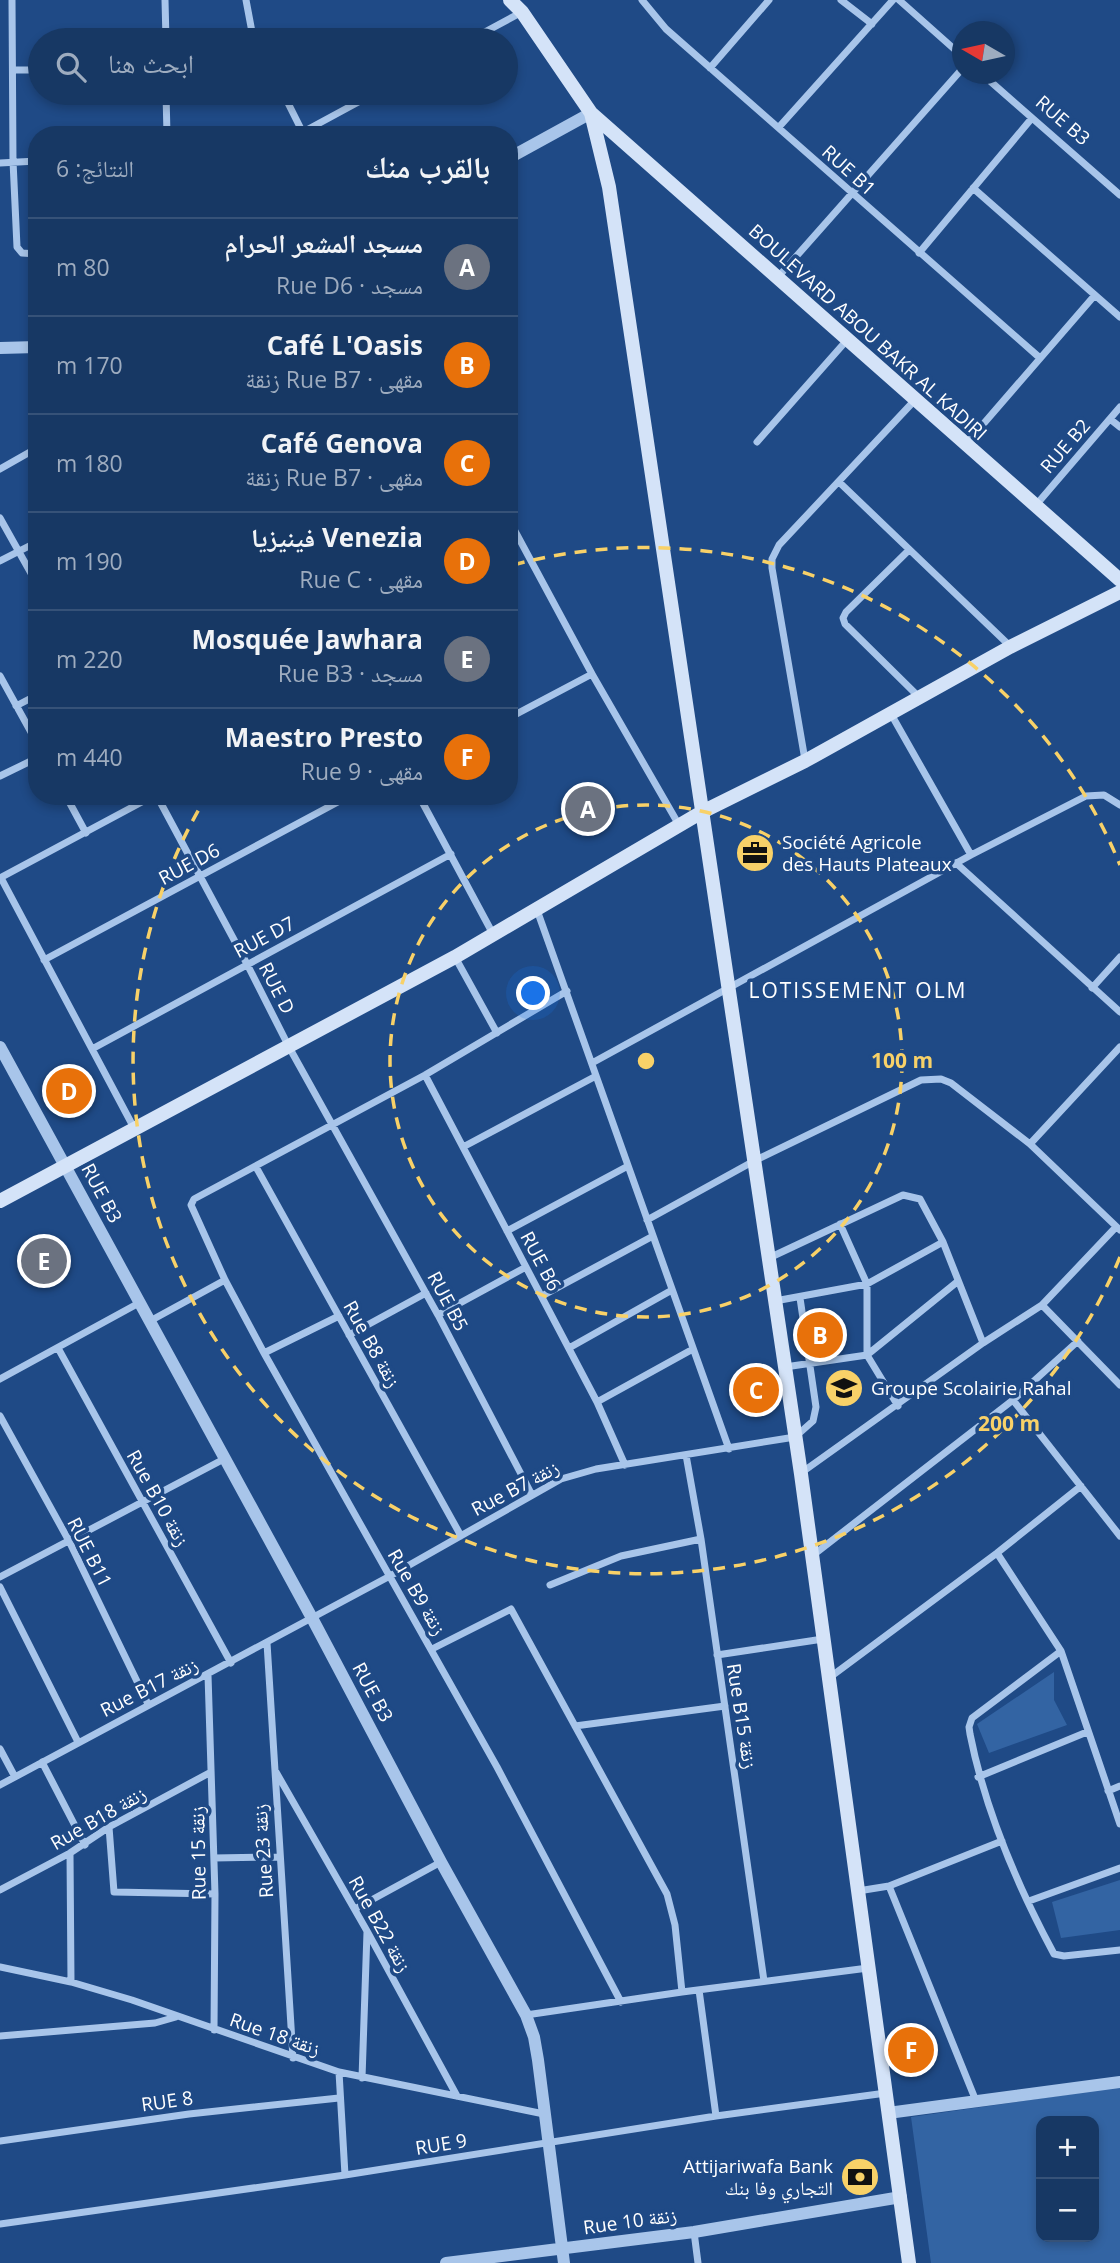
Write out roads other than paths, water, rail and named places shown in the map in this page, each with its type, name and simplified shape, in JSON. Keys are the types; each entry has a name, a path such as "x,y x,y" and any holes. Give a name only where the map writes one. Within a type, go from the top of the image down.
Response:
{"main road":[{"path":"510,0 522,12 591,113 609,187 801,1474 909,2263"},
{"name":"BOULEVARD ABOU BAKR AL KADIRI","path":"591,113 1120,580"},
{"path":"0,1201 455,957 702,812 805,761 1010,647 1120,592"}],"street":[{"path":"12,0 13,161 17,247 22,253 28,253"},
{"path":"165,0 166,28"},
{"path":"246,0 251,28"},
{"path":"644,4 653,0"},
{"path":"710,68 769,0"},
{"path":"841,0 872,24"},
{"path":"779,127 892,0"},
{"path":"899,0 952,48"},
{"name":"RUE B1","path":"644,4 666,29 1040,358"},
{"path":"492,28 522,12"},
{"path":"13,70 28,70"},
{"path":"778,278 952,80"},
{"name":"RUE B3","path":"993,84 1120,195"},
{"path":"166,105 167,126"},
{"path":"289,105 300,126"},
{"path":"318,126 354,105"},
{"path":"518,153 591,113"},
{"path":"919,253 1032,118"},
{"path":"0,163 28,161"},
{"path":"973,188 1120,317"},
{"path":"966,444 1095,295"},
{"path":"757,442 847,340"},
{"path":"0,348 28,347"},
{"path":"805,761 772,559 779,545 915,400"},
{"name":"RUE B2","path":"1035,506 1120,407"},
{"path":"1110,419 1120,427"},
{"path":"0,469 28,453"},
{"path":"839,482 1010,647"},
{"path":"0,518 28,568"},
{"path":"518,536 679,825"},
{"path":"0,561 28,546"},
{"path":"909,550 843,618 845,624 919,697"},
{"path":"518,713 593,674"},
{"path":"0,676 28,727"},
{"path":"16,706 28,700"},
{"path":"891,714 971,855"},
{"path":"0,776 28,762"},
{"path":"592,1063 956,863 1086,796 1104,795 1120,805"},
{"path":"71,805 86,833"},
{"path":"134,1128 0,878 138,805"},
{"name":"RUE D","path":"160,805 289,1047"},
{"name":"RUE D6","path":"44,961 332,805"},
{"path":"424,805 494,935"},
{"name":"RUE D7","path":"92,1049 451,854"},
{"path":"956,863 1120,1012"},
{"path":"537,910 729,1449"},
{"path":"455,957 497,1033"},
{"path":"1092,988 1120,957"},
{"path":"256,1167 425,1075 566,991"},
{"name":"RUE B3","path":"0,1047 526,2015 534,2037 564,2263"},
{"name":"RUE B5","path":"289,1047 438,1315 531,1496"},
{"path":"1030,1144 1120,1047"},
{"name":"RUE B6","path":"425,1075 597,1402 625,1465"},
{"path":"463,1147 596,1076"},
{"path":"647,1220 754,1161 921,1080 932,1078 951,1083 1030,1144 1118,1229 1042,1305 983,1343 801,1474"},
{"path":"507,1231 628,1166"},
{"name":"Rue B9 زنقة","path":"256,1167 194,1199 191,1208 264,1353 432,1649 621,2001"},
{"name":"Rue B8 زنقة","path":"256,1167 461,1536"},
{"path":"769,1258 903,1195 920,1199 943,1242 983,1343"},
{"path":"840,1224 867,1284 867,1354 898,1406"},
{"path":"542,1296 653,1236"},
{"path":"775,1301 867,1284 943,1242"},
{"path":"438,1315 526,1267"},
{"path":"150,1321 225,1280"},
{"path":"785,1367 867,1354 957,1282"},
{"path":"569,1348 672,1290"},
{"path":"349,1335 426,1293"},
{"path":"795,1437 810,1426 815,1415 800,1298"},
{"path":"0,1379 139,1303"},
{"path":"1042,1305 1120,1385"},
{"path":"264,1353 339,1316"},
{"path":"812,1556 1013,1401 1078,1341"},
{"name":"Rue B10 زنقة","path":"58,1348 230,1663"},
{"path":"597,1402 693,1349"},
{"path":"1013,1401 1120,1536"},
{"name":"RUE B11","path":"0,1416 69,1541 148,1704"},
{"name":"Rue B7 زنقة","path":"312,1618 561,1479 625,1465 795,1437"},
{"name":"Rue B15 زنقة","path":"686,1455 701,1539 764,1981"},
{"path":"0,1577 224,1459"},
{"path":"829,1678 997,1553 1081,1486"},
{"path":"550,1585 621,1556 701,1539"},
{"path":"997,1553 1061,1650 1120,1824"},
{"path":"0,1587 78,1742"},
{"path":"432,1649 511,1609 667,1894 675,1925 682,1992"},
{"name":"Rue B17 زنقة","path":"0,1785 312,1618"},
{"path":"717,1655 823,1639"},
{"name":"Rue 23 زنقة","path":"267,1643 293,2058"},
{"path":"1061,1650 972,1718 969,1727 978,1777 1002,1841 1054,1954 1064,1956 1120,1950"},
{"name":"Rue 15 زنقة","path":"208,1675 215,1894 214,2030"},
{"path":"575,1726 725,1706"},
{"path":"978,1777 1087,1732"},
{"path":"0,1749 15,1777"},
{"path":"42,1762 85,1845"},
{"name":"Rue B22 زنقة","path":"274,1769 355,1909 457,2096"},
{"name":"Rue B18 زنقة","path":"1,1887 71,1853 109,1827 211,1772"},
{"path":"1108,1791 1120,1786"},
{"path":"109,1827 114,1892 215,1894"},
{"path":"858,1891 889,1886 1002,1841"},
{"path":"71,1853 71,1982"},
{"path":"214,1858 279,1857"},
{"path":"355,1909 441,1862"},
{"path":"1029,1902 1120,1868"},
{"path":"889,1886 976,2101"},
{"path":"362,2078 367,1931"},
{"name":"Rue 18 زنقة","path":"0,1968 71,1982 132,2000 339,2072 544,2114"},
{"path":"526,2015 869,1968"},
{"path":"699,1990 716,2116"},
{"path":"0,2036 155,2023 176,2017"},
{"path":"339,2072 345,2175"},
{"path":"888,2113 1120,2082"},
{"name":"RUE 9","path":"0,2224 345,2175 716,2116 886,2093"},
{"name":"RUE 8","path":"0,2141 177,2115 339,2098"},
{"name":"Rue 10 زنقة","path":"446,2263 506,2259 694,2232 901,2197"},
{"path":"694,2232 698,2263"}],"place":[{"name":"مسجد المشعر الحرام","path":"588,809"},
{"name":"Société Agricole des Hauts Plateaux","path":"755,853"},
{"name":"Venezia فينيزيا","path":"69,1091"},
{"name":"Mosquée Jawhara","path":"44,1261"},
{"name":"Café L'Oasis","path":"820,1335"},
{"name":"Groupe Scolairie Rahal","path":"844,1388"},
{"name":"Café Genova","path":"756,1390"},
{"name":"Maestro Presto","path":"911,2050"},
{"name":"Attijariwafa Bank التجاري وفا بنك","path":"860,2177"}],"district":[{"name":"LOTISSEMENT OLM","path":"858,990"}]}
